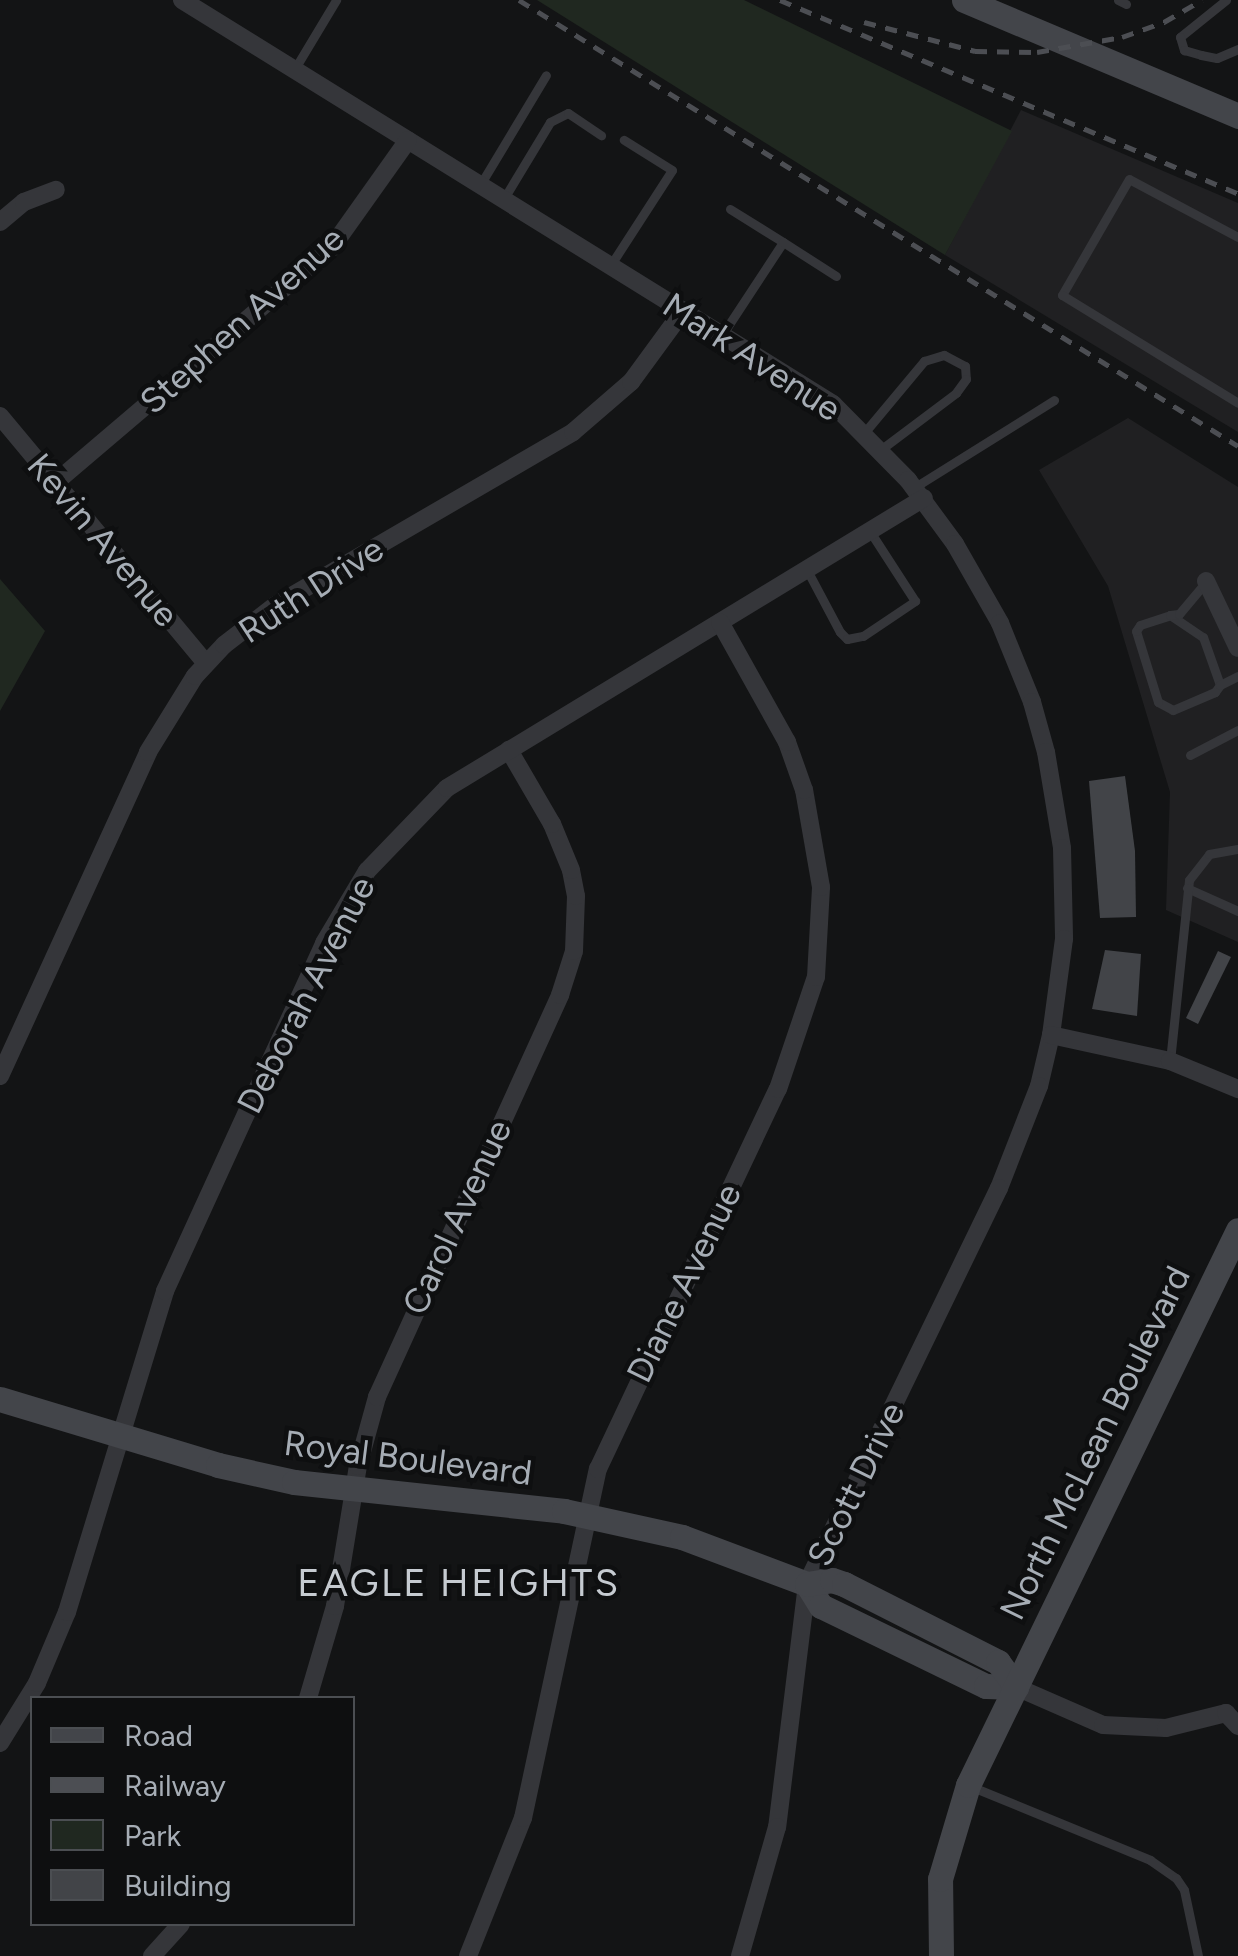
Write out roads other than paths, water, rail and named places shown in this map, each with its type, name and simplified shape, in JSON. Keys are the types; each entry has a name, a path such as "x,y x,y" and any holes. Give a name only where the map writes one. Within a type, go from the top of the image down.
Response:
{"main road":[{"path":"970,1 1238,116"},
{"name":"North McLean Boulevard","path":"941,1956 940,1879 968,1784 1238,1230"},
{"name":"Royal Boulevard","path":"0,1399 254,1474 585,1515 731,1552 807,1584 821,1606 986,1686 1016,1686"}],"street":[{"name":"Mark Avenue","path":"182,0 832,404 919,493 1000,624 1046,752 1056,804 1064,897 1059,987 1051,1035"},
{"name":"Stephen Avenue","path":"56,482 332,247 408,140"},
{"path":"0,222 24,202 56,190"},
{"name":"Ruth Drive","path":"0,1076 155,739 180,695 206,663 276,605 573,432 631,382 683,312"},
{"name":"Kevin Avenue","path":"0,416 206,663"},
{"name":"Deborah Avenue","path":"0,1743 37,1682 62,1625 171,1276 324,943 386,848 447,788 871,533 919,493"},
{"path":"1206,581 1238,648"},
{"name":"Diane Avenue","path":"468,1956 523,1818 542,1746 585,1515 598,1469 632,1390 778,1089 816,977 821,887 804,790 786,742 720,622"},
{"name":"Carol Avenue","path":"309,1696 335,1606 354,1489 387,1371 560,995 574,951 576,896 568,860 509,750"},
{"path":"1051,1035 1170,1060 1238,1089"},
{"name":"Scott Drive","path":"740,1956 777,1827 807,1584 999,1188 1038,1086 1051,1035"},
{"name":"Royal Boulevard","path":"1016,1686 1103,1724 1132,1729 1192,1724 1234,1714"},
{"path":"152,1956 178,1926"}],"lane":[{"path":"294,70 336,0"},
{"path":"1226,0 1180,37 1184,50 1218,58 1236,52"},
{"path":"480,185 546,75"},
{"path":"504,200 550,122 568,112 602,135"},
{"path":"610,266 672,170 624,140"},
{"path":"1238,236 1129,178 1062,295 1238,403"},
{"path":"730,209 836,276"},
{"path":"722,335 782,242"},
{"path":"864,433 924,361 944,354 965,366 966,380 956,393 880,450"},
{"path":"919,493 1054,400"},
{"path":"807,570 840,632 855,639 915,601 871,533"},
{"path":"1206,581 1187,607 1140,625 1136,631 1158,702 1173,710 1214,692 1220,684 1238,676"},
{"path":"1170,615 1204,637 1220,684"},
{"path":"1190,755 1237,731"},
{"path":"1170,1060 1187,888 1210,854 1238,849"},
{"path":"1187,888 1238,912"},
{"path":"968,1784 1165,1870 1184,1890 1198,1956"}],"railway":[{"path":"519,0 1238,446"},
{"path":"780,0 1238,193"},
{"path":"864,22 975,51 1037,52 1122,37 1164,22 1202,0"}],"district":[{"name":"EAGLE HEIGHTS","path":"459,1584"}]}
